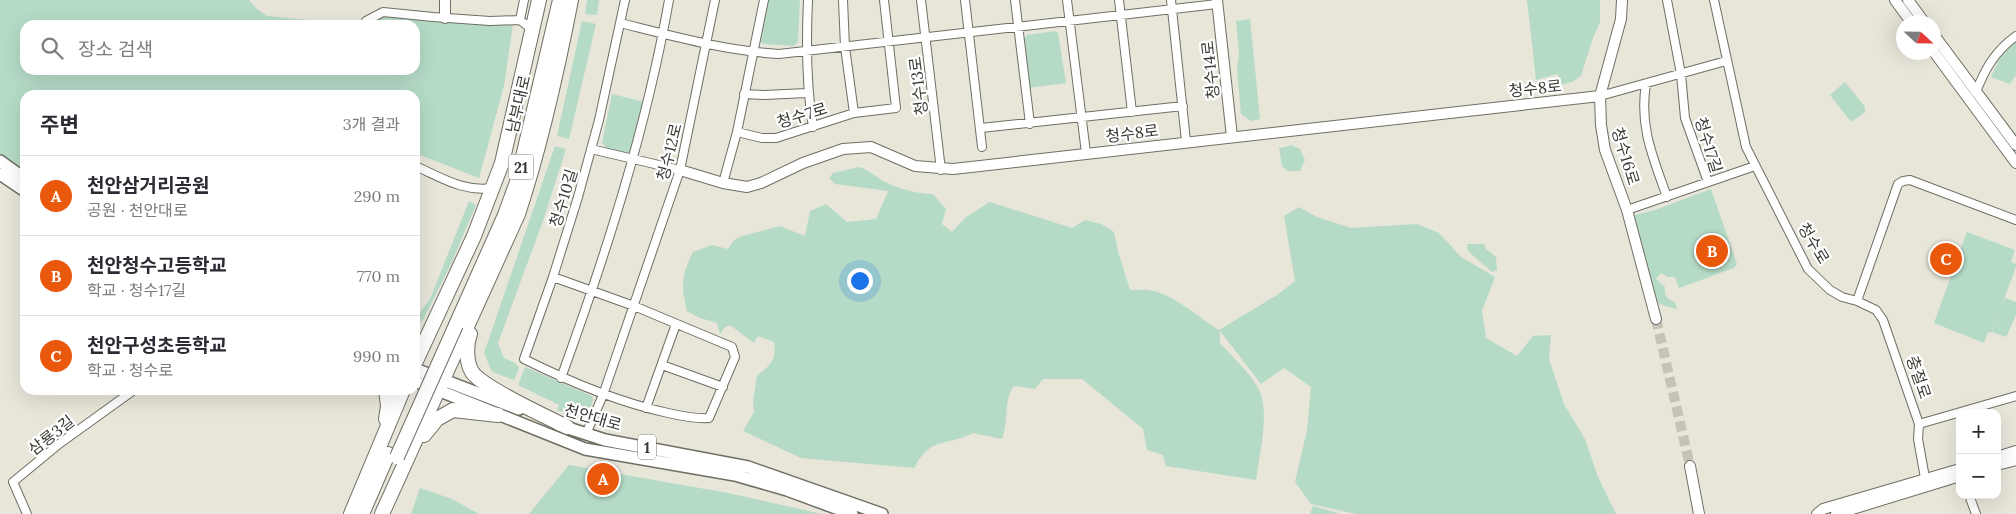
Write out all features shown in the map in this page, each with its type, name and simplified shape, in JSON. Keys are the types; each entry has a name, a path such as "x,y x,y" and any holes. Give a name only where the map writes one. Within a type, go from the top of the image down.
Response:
{"highway":[{"path":"420,333 431,321 452,284 474,236 502,163 539,0"},
{"name":"남부대로","path":"451,324 508,179 550,0"},
{"name":"남부대로","path":"451,324 505,215 517,182 560,0"},
{"path":"567,427 484,383 472,372 468,354 468,339 489,277 518,214 531,176 571,0"},
{"path":"420,358 451,324 489,277"},
{"path":"351,514 441,386 451,324 452,284"},
{"name":"21","path":"420,393 451,324"},
{"path":"387,395 394,451"},
{"path":"382,514 402,395"},
{"name":"21","path":"362,514 394,451 419,395"},
{"path":"394,451 437,419 453,410 498,415"},
{"name":"21","path":"372,514 394,451"}],"main road":[{"path":"0,161 20,175"},
{"path":"0,174 20,188"},
{"name":"천안대로","path":"420,371 441,386 498,415 585,448 736,474 852,514"},
{"name":"천안대로","path":"420,382 441,386 605,440 748,467 882,514"}],"street":[{"path":"445,0 445,18"},
{"path":"520,20 524,0"},
{"name":"청수10길","path":"625,0 591,149 553,277 524,359 562,378 646,408"},
{"path":"562,378 593,292 634,160 669,0"},
{"name":"청수12로","path":"586,434 603,394 680,170 715,0"},
{"path":"723,183 737,132 764,0"},
{"name":"청수7로","path":"744,94 807,93 808,0"},
{"path":"843,0 845,47 854,113"},
{"path":"884,0 888,42"},
{"name":"청수13로","path":"921,0 941,170"},
{"path":"965,0 982,147"},
{"path":"1015,0 1030,124"},
{"path":"1067,0 1086,153"},
{"path":"1119,0 1132,112"},
{"path":"1171,0 1186,142"},
{"name":"청수16로","path":"1622,0 1621,19 1600,96 1600,125 1605,150 1627,210 1656,319"},
{"name":"청수17길","path":"1627,210 1708,182 1685,118 1681,74 1667,0"},
{"name":"청수로","path":"1714,0 1746,146 1755,166 1808,268 1830,290 1842,298 1857,301"},
{"path":"1895,0 1906,15"},
{"path":"1908,0 1919,15"},
{"path":"620,23 707,43 754,52 779,54 1173,10 1217,2"},
{"name":"청수14로","path":"1217,2 1232,138"},
{"path":"368,20 383,12 445,18 520,20 533,30"},
{"path":"1976,92 1982,75 1993,57 2016,36"},
{"name":"청수7로","path":"737,132 762,138 776,138 854,113 896,108 888,42"},
{"path":"1941,44 2016,145"},
{"path":"1940,60 2016,164"},
{"path":"1600,96 1726,61"},
{"path":"1646,84 1643,120 1667,197"},
{"path":"807,93 813,127"},
{"name":"청수8로","path":"680,170 723,183 747,187 762,183 803,163 858,147 871,147 915,166 941,170 1600,96"},
{"path":"981,128 1183,106"},
{"path":"591,149 680,170"},
{"path":"1708,182 1755,166"},
{"path":"420,168 464,187 477,190 492,188"},
{"path":"1857,301 1898,184 1903,180 1910,180 2016,220"},
{"path":"553,277 634,306 732,347 735,357 709,418 689,417 646,408 676,324"},
{"name":"충절로","path":"1857,301 1876,310 1883,320 1919,424 1918,439 1925,478"},
{"path":"662,365 723,387"},
{"name":"삼룡3길","path":"27,514 13,482 59,444 127,395"},
{"path":"1919,424 2016,396"},
{"path":"2001,456 2016,451"},
{"path":"2001,464 2016,460"},
{"path":"1690,466 1699,514"},
{"path":"1817,514 1824,508 1956,469"},
{"path":"1836,514 1854,511 1956,477"},
{"path":"1970,499 1976,514"}],"green space":[{"path":"0,0 249,0 267,16 308,20 20,20 20,75 420,75 420,20 378,20 386,16 513,24 504,86 479,178 420,155 420,90 20,90 20,168 0,154"},
{"path":"587,0 599,0 597,15 585,14"},
{"path":"767,0 800,0 798,42 794,46 763,44 760,41"},
{"path":"1527,0 1600,0 1600,22 1581,76 1572,82 1560,85 1558,74 1536,80"},
{"path":"1250,19 1260,119 1251,121 1241,114 1237,69 1239,54 1236,21"},
{"path":"582,21 596,24 569,139 557,136"},
{"path":"1055,31 1058,33 1066,83 1028,88 1024,39 1027,35"},
{"path":"2016,41 2016,75 2010,84 1991,77 1999,59"},
{"path":"1845,82 1865,107 1865,112 1851,122 1830,95"},
{"path":"612,94 645,102 630,156 609,151 602,143"},
{"path":"1291,145 1300,149 1305,160 1300,171 1288,171 1282,166 1279,147"},
{"path":"555,146 566,149 544,218 498,343 504,358 515,363 519,368 514,380 492,372 484,353"},
{"path":"859,167 894,186 914,192 933,194 946,209 942,224 952,232 966,217 990,202 1072,228 1085,220 1101,224 1114,232 1130,290 1148,290 1163,294 1219,330 1277,295 1295,281 1284,216 1299,207 1317,217 1351,228 1417,224 1439,233 1461,257 1495,277 1482,311 1486,338 1517,356 1533,336 1551,335 1549,359 1564,404 1585,439 1598,477 1616,514 1356,514 1311,504 1295,482 1307,430 1311,387 1284,368 1261,384 1220,331 1220,343 1250,376 1262,398 1264,421 1256,480 1166,466 1163,455 1147,450 1143,429 1082,379 1043,379 1035,389 1014,386 1008,398 1002,439 973,433 940,443 927,451 914,468 801,458 743,431 754,412 753,402 757,376 766,369 773,358 774,342 758,336 754,343 730,325 724,328 720,334 717,323 700,318 687,311 683,287 684,274 693,252 712,245 728,249 734,240 742,236 780,226 805,236 810,211 826,204 847,222 876,219 888,191 835,184 829,178 833,173"},
{"path":"1711,189 1737,264 1734,268 1679,288 1675,277 1668,277 1661,273 1656,279 1665,287 1667,297 1675,302 1677,309 1665,306 1655,301 1633,221 1635,215 1655,210"},
{"path":"469,201 476,205 452,262 423,320 420,322 420,312 430,299"},
{"path":"1967,232 2015,250 2011,262 2016,264 2016,267 2001,307 2005,298 2016,302 2016,315 2006,337 1992,332 1999,314 1991,333 1988,332 1984,343 1934,323"},
{"path":"1467,244 1484,244 1486,249 1496,257 1497,270 1492,272 1468,251"},
{"path":"525,367 592,396 593,400 587,414 580,418 557,410 559,405 518,385"},
{"path":"569,465 728,493 822,514 529,514"},
{"path":"420,488 452,499 479,514 411,514"},
{"path":"1313,506 1341,514 1310,514"}],"tunnel":[{"path":"1656,319 1690,466"}],"place":[{"name":"천안청수고등학교","path":"1712,251"},
{"name":"천안구성초등학교","path":"1946,259"},
{"name":"천안삼거리공원","path":"603,479"}]}
